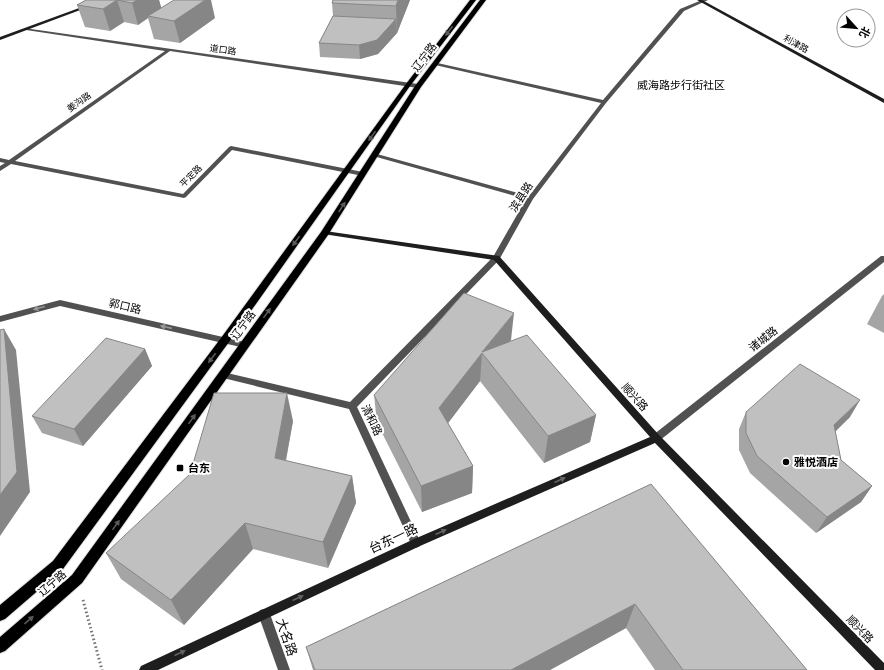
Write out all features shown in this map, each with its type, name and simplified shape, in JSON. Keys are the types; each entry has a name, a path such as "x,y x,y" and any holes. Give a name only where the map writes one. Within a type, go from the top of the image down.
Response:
{"main road":[{"name":"辽宁路","path":"0,614 58,565 225,340 346,171 413,86 473,0"},
{"name":"辽宁路","path":"0,646 77,579 325,233 375,155 413,86 435,63 483,0"}],"street":[{"path":"0,39 105,0"},
{"name":"利津路","path":"702,0 884,102"},
{"name":"滨县路","path":"352,406 496,258 530,198 604,102 682,10 702,0"},
{"name":"道口路","path":"26,29 413,86"},
{"name":"姜沟路","path":"0,169 169,50"},
{"path":"435,63 604,102"},
{"name":"平定路","path":"0,160 184,196 231,148 363,174"},
{"path":"375,155 530,198"},
{"path":"325,233 496,258"},
{"name":"顺兴路","path":"496,258 656,438 883,670"},
{"name":"诸城路","path":"656,438 884,258"},
{"name":"郭口路","path":"0,319 60,303 245,345"},
{"name":"清和路","path":"223,375 352,406 416,543"},
{"name":"台东一路","path":"145,670 416,543 656,438"},
{"name":"大名路","path":"264,614 284,670"}],"path":[{"path":"77,579 102,670"}],"building":[{"path":"86,0 117,0 103,9 77,5"},
{"path":"117,0 137,0 132,3"},
{"path":"174,0 205,0 174,21 148,16"},
{"path":"333,0 398,0 396,6 332,3"},
{"path":"333,16 396,19 377,40 359,45 319,43"},
{"path":"464,293 514,313 482,352 527,335 596,415 548,436 482,353 439,408 473,466 421,486 374,395"},
{"path":"4,329 17,472 0,495 0,330"},
{"path":"106,338 145,349 74,429 32,416"},
{"name":"雅悦酒店","path":"800,364 860,400 834,425 841,460 872,486 827,517 757,456 746,433 746,412"},
{"path":"214,393 287,393 275,458 352,476 323,542 245,523 171,600 106,553 190,474"},
{"path":"651,484 807,670 683,670 635,604 511,670 315,670 306,647"}],"place":[{"name":"雅悦酒店","path":"786,462"},
{"name":"台东","path":"180,468"}],"district":[{"name":"威海路步行街社区","path":"681,85"}]}
